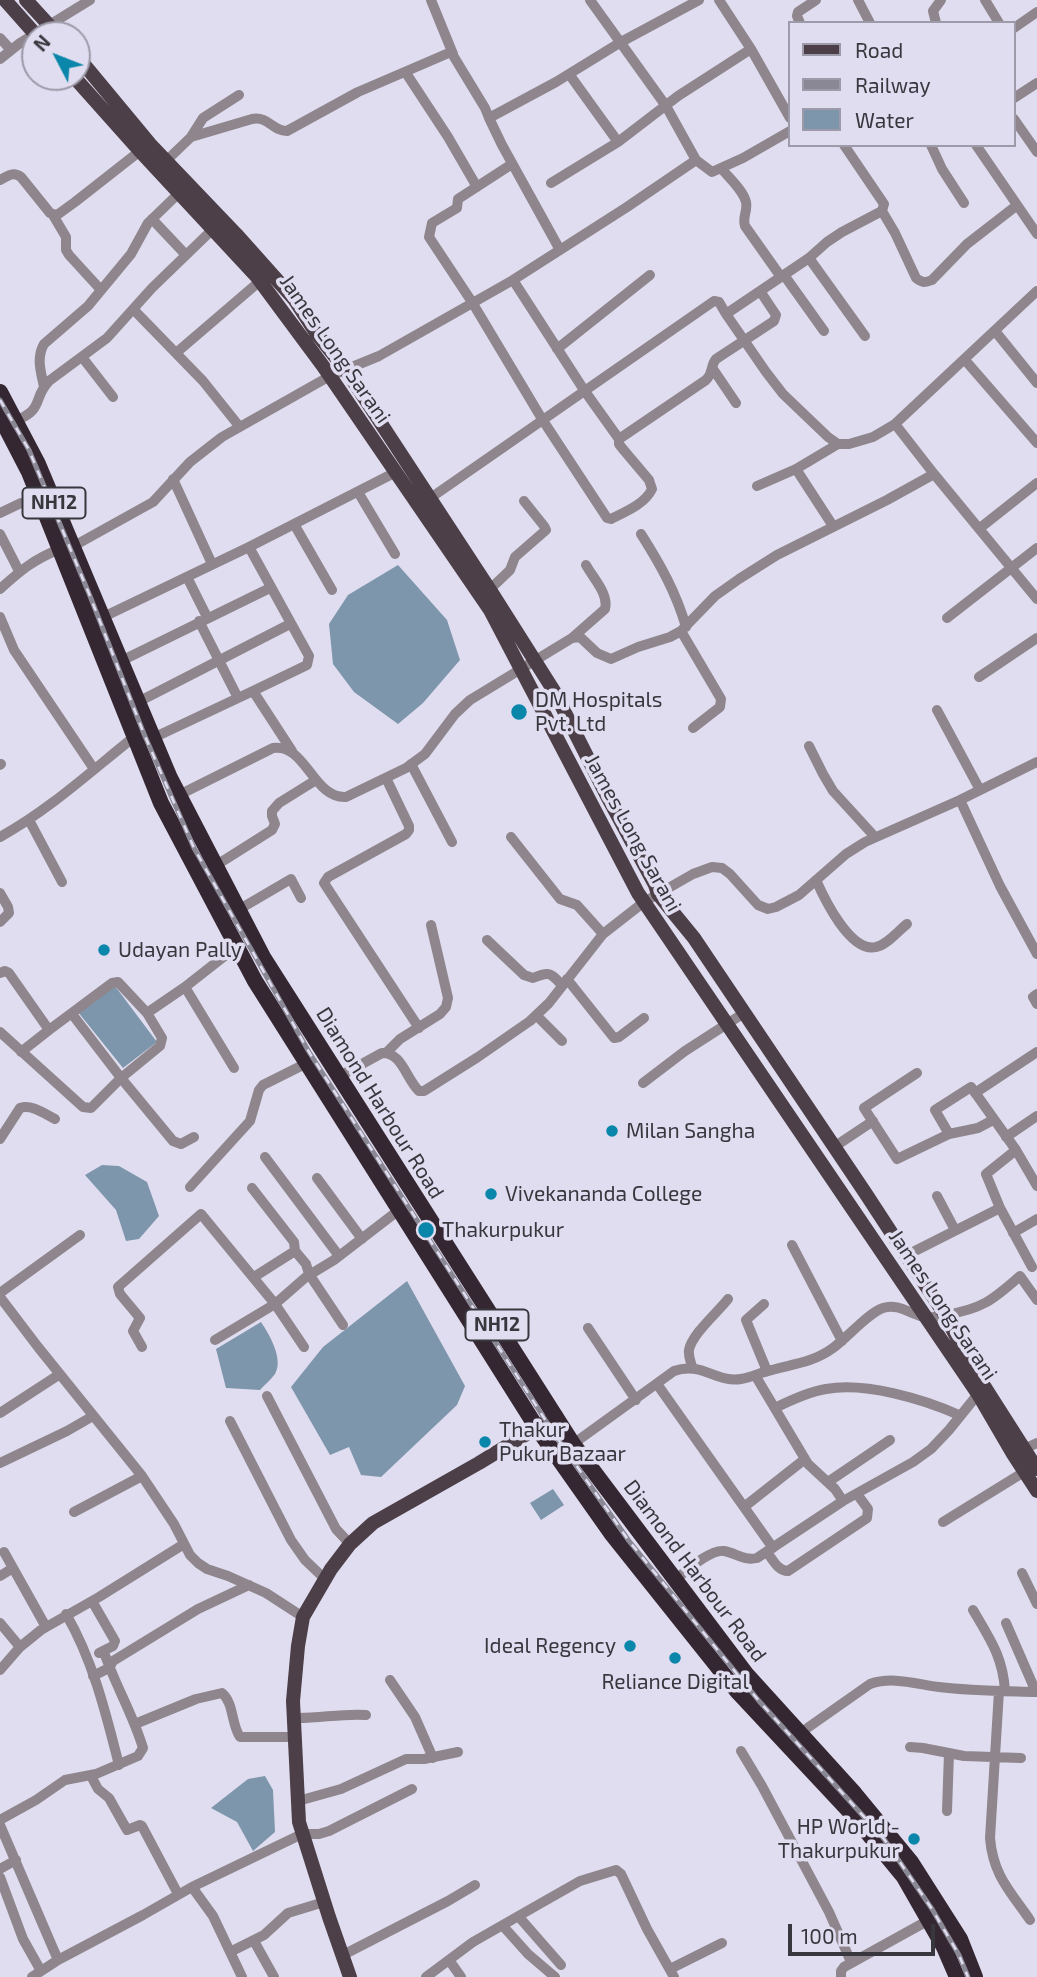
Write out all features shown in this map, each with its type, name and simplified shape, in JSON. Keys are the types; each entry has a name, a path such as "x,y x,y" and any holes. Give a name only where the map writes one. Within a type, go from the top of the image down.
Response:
{"highway":[{"name":"Diamond Harbour Road","path":"0,392 8,418 38,464 66,548 96,621 134,737 160,803 255,981 537,1428 635,1562 737,1691 852,1814 904,1877 944,1947 957,1977"},
{"name":"Diamond Harbour Road","path":"96,621 121,660 169,775 263,957 573,1444 747,1675 855,1794 911,1862 960,1939 975,1977"},
{"path":"152,782 169,775"},
{"path":"355,1139 371,1129"}],"main road":[{"path":"5,0 24,21"},
{"path":"26,0 46,21"},
{"path":"91,72 166,160 216,225 294,299 316,333 346,370 402,469 429,499 554,691 658,894 694,939 834,1147 945,1315 972,1367 1031,1446 1031,1470"},
{"name":"James Long Sarani","path":"86,91 179,193 216,225 402,469 490,610 644,902 1031,1470 1037,1492"},
{"path":"350,1977 302,1833 298,1812 293,1701 303,1617 331,1569 350,1544 373,1523 556,1416"}],"street":[{"path":"65,21 90,0"},
{"path":"431,0 453,54 485,108 512,164 560,250"},
{"path":"590,0 666,106 696,160 712,172 744,158 788,132"},
{"path":"489,118 699,0"},
{"path":"719,0 788,114"},
{"path":"799,21 798,12 816,0"},
{"path":"858,0 869,21"},
{"path":"936,21 933,10 941,0"},
{"path":"985,0 998,21"},
{"path":"1016,27 1037,12"},
{"path":"0,38 10,50"},
{"path":"0,60 21,44"},
{"path":"551,183 618,142 713,72 751,49"},
{"path":"191,137 260,118 281,131 288,131 358,92 451,52 453,54"},
{"path":"406,73 477,187"},
{"path":"569,74 618,142"},
{"path":"1016,97 1037,83"},
{"path":"166,160 191,137 203,118 239,94"},
{"path":"1016,122 1037,152"},
{"path":"726,314 809,258 842,232 882,211 884,204 875,187 845,147"},
{"path":"932,147 942,169 964,203"},
{"path":"977,147 1037,234"},
{"path":"53,215 84,196 140,151"},
{"path":"0,589 39,557 66,548 153,502 204,449 239,426 330,376 379,356 513,280 696,160"},
{"path":"512,164 458,199 457,208 432,223 429,237 607,518 611,519 643,501 652,489 649,480 619,444 620,439 706,380 716,359 776,318 760,290"},
{"path":"722,168 747,204 743,220 745,226 824,331"},
{"path":"0,180 11,174 21,177 53,215 66,237 66,250 69,255 101,289"},
{"path":"44,387 39,359 44,344 88,306 131,254 152,219 179,193"},
{"path":"882,211 916,278 926,283 982,232 1016,206"},
{"path":"152,219 186,255"},
{"path":"8,418 32,413 44,387 107,338 216,225"},
{"path":"809,258 865,336"},
{"path":"557,349 650,275"},
{"path":"513,280 584,390 620,439"},
{"path":"176,353 260,281"},
{"path":"429,499 714,301 719,302 783,394 828,437 838,443 849,444 873,437 895,424 1037,291"},
{"path":"133,309 203,381 239,426"},
{"path":"995,331 1037,383"},
{"path":"82,357 113,397"},
{"path":"965,360 1036,439"},
{"path":"713,369 736,403"},
{"path":"895,424 1037,599"},
{"path":"757,486 796,469 838,443"},
{"path":"96,621 402,469"},
{"path":"796,469 833,526"},
{"path":"572,638 580,637 597,653 611,659 670,637 684,629 715,596 777,555 934,474"},
{"path":"173,479 212,564"},
{"path":"980,528 1037,483"},
{"path":"358,492 395,554"},
{"path":"489,589 510,570 515,557 546,530 524,501"},
{"path":"0,513 21,503"},
{"path":"294,524 332,590"},
{"path":"0,534 19,571"},
{"path":"642,534 664,570 674,592 684,629 721,699 720,707 693,728"},
{"path":"153,738 307,665 309,656 249,547"},
{"path":"947,618 1037,548"},
{"path":"253,691 292,751 316,780 330,793 339,798 346,797 386,778 425,754 455,714 470,700 572,638 605,609 607,605 604,595 586,565"},
{"path":"187,577 218,660 237,698"},
{"path":"121,660 270,588"},
{"path":"0,617 14,650 94,769"},
{"path":"138,702 290,624"},
{"path":"979,677 1037,639"},
{"path":"937,710 980,790"},
{"path":"0,837 70,791 134,737"},
{"path":"809,746 833,791 875,837"},
{"path":"179,795 273,748 282,747 292,751"},
{"path":"340,1076 387,1052 397,1059 414,1087 424,1091 516,1033 549,1003 603,934 644,902 702,870 722,868 758,905 768,909 788,902 846,854 875,837 960,800 1037,762"},
{"path":"411,764 452,842"},
{"path":"386,778 409,830 328,877 324,883 419,1028"},
{"path":"215,866 272,830 275,824 272,816 275,807 316,780"},
{"path":"960,800 1000,886 1037,954"},
{"path":"29,820 62,882"},
{"path":"511,837 560,899 577,905 603,934"},
{"path":"238,909 291,879 301,898"},
{"path":"816,880 836,919 864,946 875,947 907,924"},
{"path":"0,893 9,913 0,922"},
{"path":"387,1052 400,1039 440,1014 446,1007 448,998 431,925"},
{"path":"487,940 524,975 533,978 543,972 565,982 614,1038 644,1018"},
{"path":"147,1013 236,947"},
{"path":"0,973 9,973 49,1030"},
{"path":"0,1032 22,1052 87,1109 94,1106 121,1078 160,1046 162,1038 147,1013 118,982 112,983 22,1052"},
{"path":"185,987 234,1068"},
{"path":"1037,994 1033,997 1037,1004"},
{"path":"643,1083 685,1051 744,1013"},
{"path":"72,1014 173,1142 181,1144 194,1137"},
{"path":"536,1015 562,1041"},
{"path":"975,1093 1037,1052"},
{"path":"190,1187 250,1121 259,1090 307,1063"},
{"path":"917,1073 864,1108 897,1159 949,1134 978,1128 993,1120"},
{"path":"949,1134 935,1110 971,1087 1016,1150 1037,1186"},
{"path":"0,1139 20,1108 26,1106 55,1119"},
{"path":"1006,1138 1037,1116"},
{"path":"834,1147 873,1121"},
{"path":"573,1444 674,1371 692,1367 731,1380 805,1363 818,1357 883,1308 905,1309 926,1318 963,1313 983,1306 1034,1265 1013,1233 986,1174 1016,1150"},
{"path":"265,1157 340,1256"},
{"path":"317,1178 362,1239"},
{"path":"252,1188 294,1242 295,1251 306,1264 309,1274 343,1325"},
{"path":"937,1196 955,1230"},
{"path":"905,1255 1000,1208"},
{"path":"215,1340 275,1304 309,1274 340,1256 399,1210"},
{"path":"142,1347 133,1331 140,1318 118,1287 201,1214 275,1304 304,1347"},
{"path":"1013,1233 1037,1219"},
{"path":"79,1235 0,1295 142,1476 174,1524 190,1555 207,1569 250,1585 303,1617"},
{"path":"792,1245 842,1341"},
{"path":"254,1277 295,1251"},
{"path":"1020,1276 1037,1300"},
{"path":"692,1367 689,1355 694,1338 728,1299"},
{"path":"764,1304 746,1320 761,1373 775,1408 805,1459 844,1501"},
{"path":"588,1328 636,1400"},
{"path":"0,1413 60,1374"},
{"path":"657,1384 744,1507 782,1570 788,1571 867,1518 868,1509 857,1494"},
{"path":"775,1408 811,1393 856,1387 917,1399 960,1415"},
{"path":"675,1580 711,1553 721,1550 751,1560 844,1501 893,1475 931,1449 978,1394"},
{"path":"267,1396 336,1529 350,1544"},
{"path":"0,1463 93,1416"},
{"path":"230,1421 290,1541 326,1580"},
{"path":"828,1482 890,1440"},
{"path":"744,1507 805,1459"},
{"path":"943,1522 1031,1470"},
{"path":"75,1512 142,1476"},
{"path":"0,1670 20,1647 46,1627 184,1544"},
{"path":"4,1552 46,1627"},
{"path":"0,1576 13,1568"},
{"path":"1022,1573 1037,1604"},
{"path":"93,1676 188,1615 250,1585"},
{"path":"87,1658 104,1652 113,1646 115,1641 92,1601"},
{"path":"973,1610 1001,1661 1004,1675 990,1838 992,1856 997,1872 1030,1920"},
{"path":"66,1614 87,1658 119,1765"},
{"path":"0,1623 20,1647"},
{"path":"786,1743 870,1684 881,1680 1037,1692 1006,1623"},
{"path":"58,1960 0,1823 65,1780 91,1776 142,1752 135,1724 104,1652"},
{"path":"390,1680 415,1717 433,1758"},
{"path":"135,1724 196,1699 222,1693 227,1698 240,1737 294,1737"},
{"path":"293,1718 354,1714 366,1716"},
{"path":"910,1747 949,1753 1021,1758"},
{"path":"741,1751 823,1900 851,1962"},
{"path":"299,1801 341,1789 406,1759 433,1758 458,1752"},
{"path":"947,1811 949,1753"},
{"path":"91,1776 98,1789 109,1798 127,1830 142,1826 178,1894"},
{"path":"0,1877 36,1974 191,1886 302,1833 319,1834 330,1831 412,1789"},
{"path":"0,1869 16,1860"},
{"path":"426,1977 473,1942 580,1881 616,1870 621,1874 672,1973 722,1943"},
{"path":"343,1955 475,1885"},
{"path":"191,1886 213,1916 242,1977"},
{"path":"230,1952 264,1935 288,1913 324,1902"},
{"path":"519,1917 561,1965"},
{"path":"841,1977 841,1971 851,1962 929,1920"},
{"path":"503,1926 528,1954 555,1977"},
{"path":"254,1941 274,1977"},
{"path":"449,1960 461,1977"}],"water":[{"path":"398,565 447,620 460,660 423,703 398,724 354,692 333,664 329,624 348,595"},
{"path":"115,986 157,1042 123,1068 78,1012"},
{"path":"102,1165 119,1166 147,1182 159,1216 139,1239 126,1241 116,1210 85,1175"},
{"path":"407,1281 465,1386 457,1405 381,1477 361,1475 349,1447 330,1455 291,1387 323,1347"},
{"path":"261,1322 277,1354 275,1374 260,1390 226,1388 216,1349"},
{"path":"553,1489 564,1505 541,1520 530,1503"},
{"path":"265,1776 273,1790 275,1832 253,1851 237,1822 211,1808 248,1779"}],"railway":[{"path":"0,400 29,450 144,734 194,848 309,1052 555,1435 629,1541 759,1701 884,1839 932,1909 959,1955 968,1977"}],"place":[{"name":"DM Hospitals Pvt. Ltd","path":"519,712"},
{"name":"Udayan Pally","path":"104,950"},
{"name":"Milan Sangha","path":"612,1131"},
{"name":"Vivekananda College","path":"491,1194"},
{"name":"Thakurpukur","path":"426,1230"},
{"name":"Thakur Pukur Bazaar","path":"485,1442"},
{"name":"Ideal Regency","path":"630,1646"},
{"name":"Reliance Digital","path":"675,1658"},
{"name":"HP World - Thakurpukur","path":"914,1839"}]}
